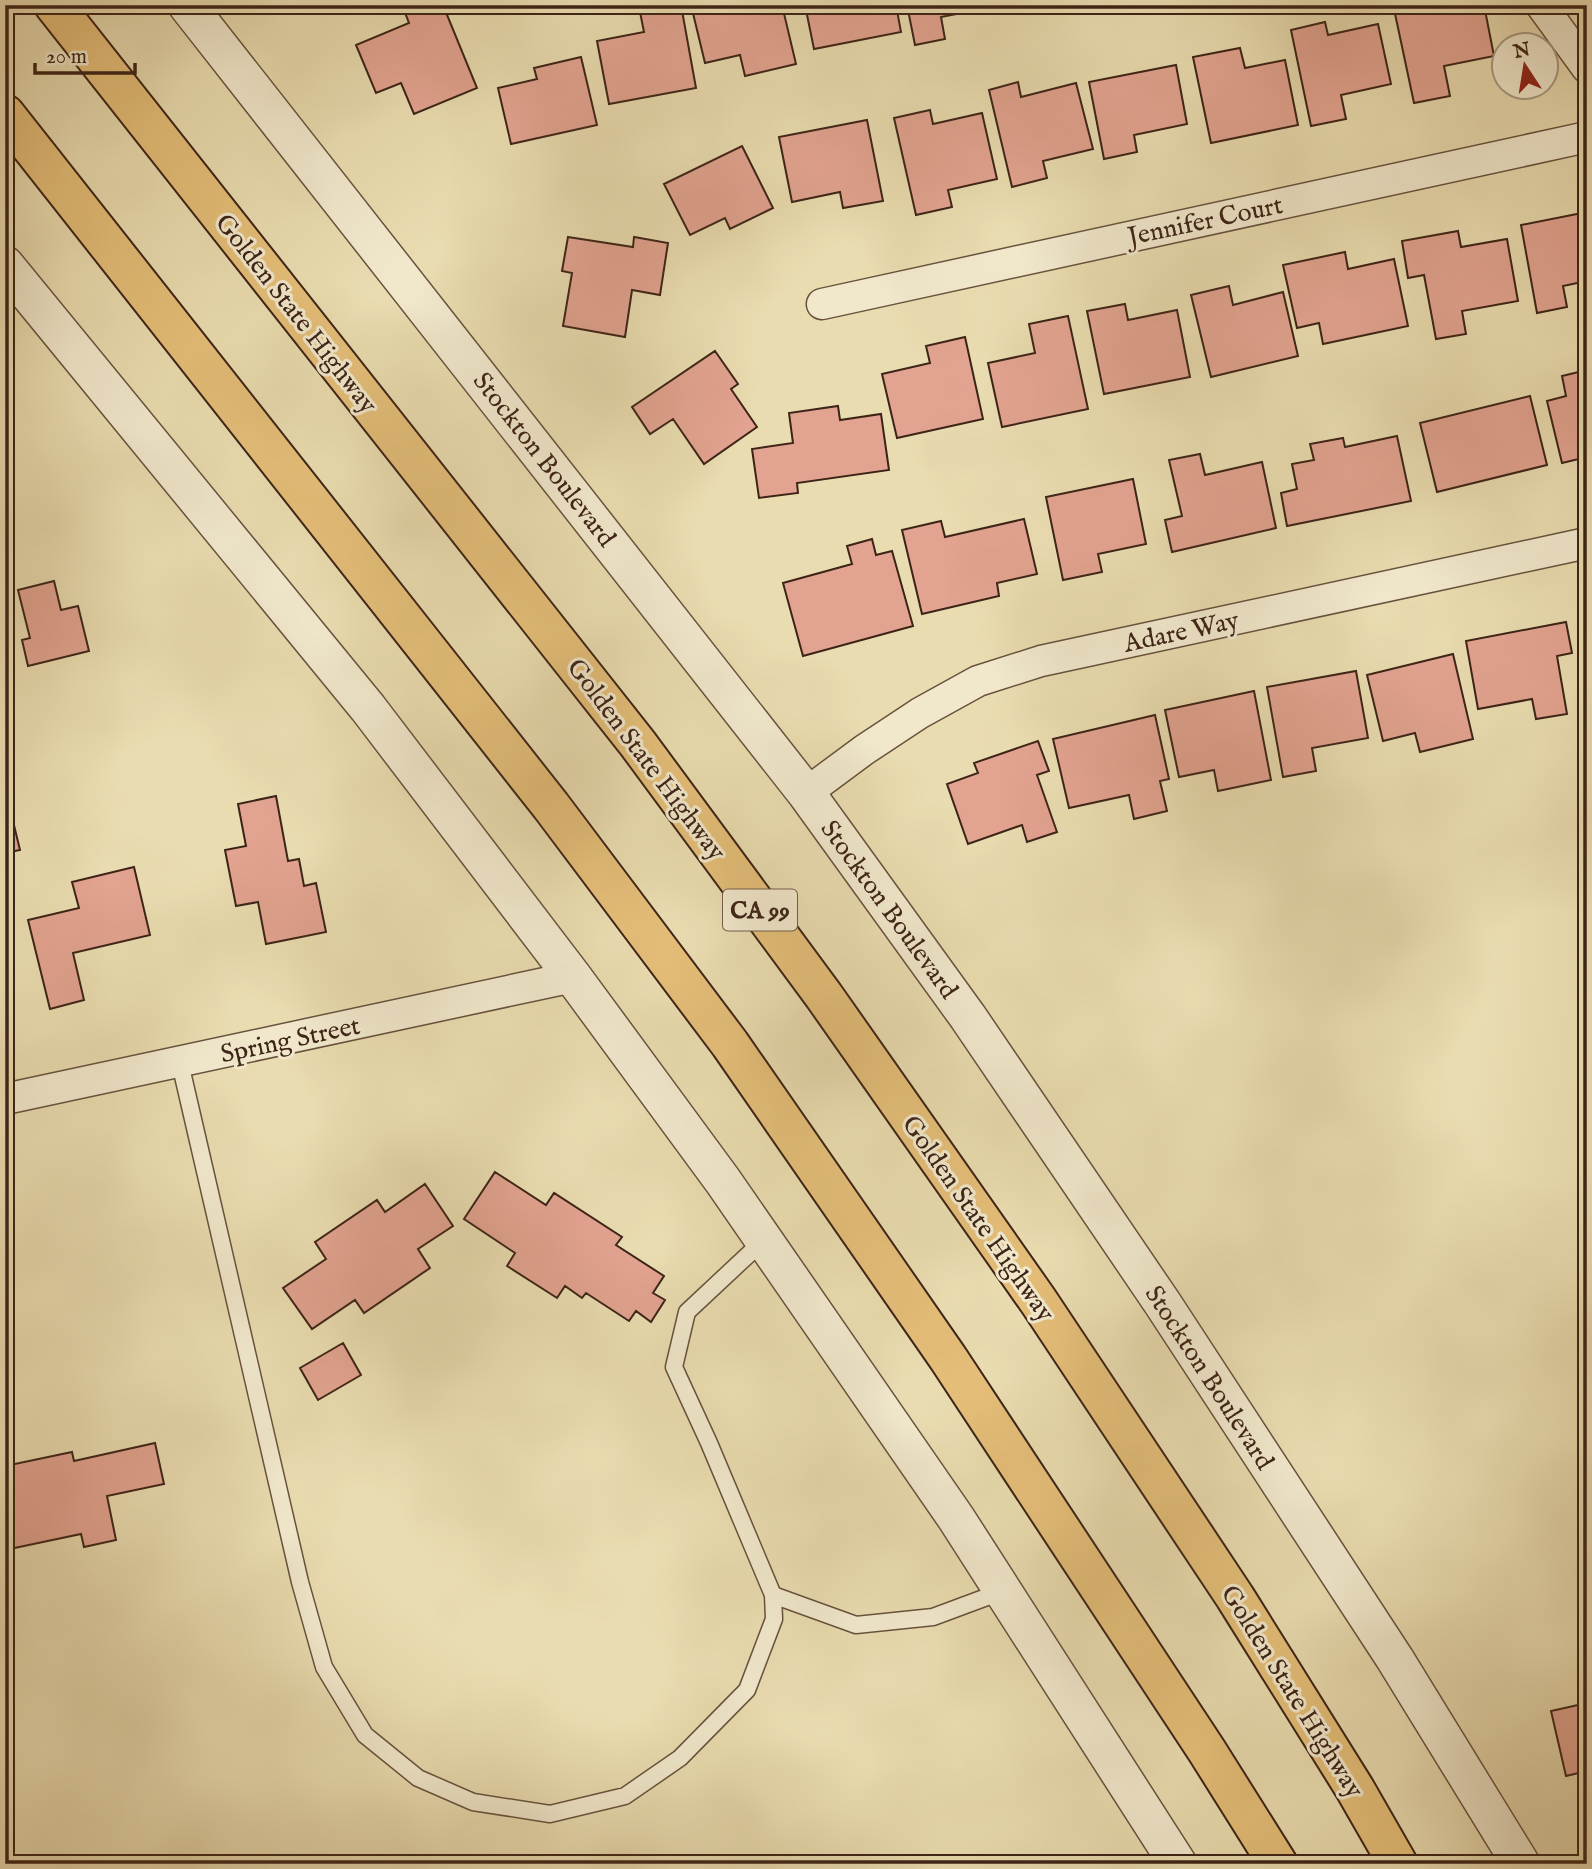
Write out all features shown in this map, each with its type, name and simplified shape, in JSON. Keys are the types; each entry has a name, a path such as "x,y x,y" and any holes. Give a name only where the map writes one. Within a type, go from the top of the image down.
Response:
{"highway":[{"name":"Golden State Highway","path":"54,5 638,744 824,996 1039,1302 1235,1597 1355,1789 1398,1864"},
{"path":"5,114 533,784 730,1044 948,1358 1207,1751 1278,1864"}],"street":[{"name":"Stockton Boulevard","path":"187,5 806,793 968,1017 1163,1304 1395,1659 1521,1864"},
{"path":"1541,5 1587,68"},
{"name":"Jennifer Court","path":"822,304 1587,137"},
{"path":"5,265 368,708 573,977 765,1239 940,1495 1178,1864"},
{"name":"Adare Way","path":"806,793 864,750 978,681 1041,661 1587,543"},
{"name":"Spring Street","path":"5,1099 573,977"}],"lane":[{"path":"180,1063 304,1594 324,1667 365,1735 418,1778 473,1802 550,1814 625,1796 680,1758 747,1690 774,1619 773,1595 674,1367 687,1312 765,1239"},
{"path":"773,1595 856,1625 933,1617 1003,1591"}],"building":[{"path":"402,5 443,5 477,88 414,114 401,83 376,93 356,45 409,23"},
{"path":"681,5 696,88 609,104 597,41 644,32 640,12"},
{"path":"691,5 782,5 796,64 745,76 740,55 705,63"},
{"path":"805,5 896,5 901,32 814,49"},
{"path":"907,5 998,6 941,17 945,39 915,45"},
{"path":"1412,5 1484,5 1490,36 1490,57 1444,66 1450,96 1414,103 1394,9"},
{"path":"1325,22 1328,35 1378,24 1391,84 1341,95 1346,119 1311,126 1291,30"},
{"path":"1240,48 1245,68 1285,60 1298,125 1211,143 1193,57"},
{"path":"581,57 597,125 511,144 498,88 537,79 534,68"},
{"path":"1176,65 1187,124 1134,135 1137,152 1104,159 1089,82"},
{"path":"1018,82 1021,97 1076,83 1093,149 1043,161 1047,178 1012,187 989,90"},
{"path":"930,110 933,124 982,113 997,179 948,190 952,207 916,215 894,118"},
{"path":"867,120 883,201 843,208 840,192 792,202 779,137"},
{"path":"742,146 773,208 730,229 725,218 690,235 664,184"},
{"path":"1587,212 1587,281 1563,286 1567,307 1537,313 1521,225"},
{"path":"1458,231 1461,247 1507,239 1518,301 1462,311 1466,334 1436,339 1424,275 1408,278 1402,241"},
{"path":"568,237 633,247 634,237 668,243 660,295 632,290 625,337 563,326 572,273 562,271"},
{"path":"1345,252 1348,269 1394,259 1408,326 1323,344 1319,323 1297,328 1283,265"},
{"path":"1229,286 1233,305 1283,292 1298,356 1211,377 1191,295"},
{"path":"1125,304 1128,320 1177,310 1190,377 1104,394 1087,311"},
{"path":"1068,316 1088,409 1002,427 988,363 1035,353 1029,324"},
{"path":"965,337 983,419 897,438 882,374 930,363 926,346"},
{"path":"715,351 738,384 731,389 757,427 704,464 673,419 650,434 632,407"},
{"path":"1587,370 1587,457 1562,463 1547,401 1566,396 1562,376"},
{"path":"1530,396 1547,465 1437,492 1420,423"},
{"path":"838,406 840,420 881,414 889,470 797,483 798,493 759,498 752,449 793,443 789,413"},
{"path":"1397,436 1411,501 1287,526 1281,493 1297,489 1292,464 1314,460 1310,444 1343,438 1345,447"},
{"path":"1200,454 1205,475 1262,462 1276,528 1172,552 1165,520 1182,516 1169,460"},
{"path":"1133,479 1146,544 1098,554 1102,572 1063,580 1046,497"},
{"path":"1024,519 1037,574 997,583 999,596 922,614 902,530 941,521 945,537"},
{"path":"872,539 876,555 892,551 913,626 803,656 783,583 852,564 847,546"},
{"path":"54,581 61,610 78,606 89,651 28,666 22,640 30,638 18,590"},
{"path":"1566,622 1572,653 1557,656 1567,714 1536,719 1532,699 1478,709 1466,641"},
{"path":"1453,654 1473,739 1420,752 1415,733 1383,741 1367,675"},
{"path":"1356,671 1368,738 1312,748 1316,771 1283,777 1267,687"},
{"path":"1254,691 1271,780 1218,791 1214,770 1179,777 1165,710"},
{"path":"1155,715 1169,779 1160,781 1167,811 1134,819 1129,795 1069,808 1053,739"},
{"path":"1038,741 1049,771 1037,775 1057,832 1027,842 1022,825 968,844 947,784 978,773 974,763"},
{"path":"5,788 20,850 5,853"},
{"path":"276,796 288,861 299,859 304,886 316,883 326,932 266,944 258,902 236,906 225,850 246,846 238,804"},
{"path":"134,867 150,935 73,953 84,1000 50,1009 28,920 79,908 72,882"},
{"path":"495,1172 546,1205 554,1193 622,1237 616,1245 664,1276 653,1293 665,1300 651,1322 636,1311 629,1321 586,1293 582,1298 565,1286 557,1298 507,1266 515,1253 464,1219"},
{"path":"425,1184 453,1226 418,1249 430,1268 364,1313 355,1300 312,1329 283,1288 326,1259 315,1242 377,1200 385,1212"},
{"path":"343,1343 361,1375 318,1400 300,1368"},
{"path":"155,1443 164,1484 107,1496 116,1540 84,1547 81,1534 5,1550 5,1466 72,1452 74,1461"},
{"path":"1587,1703 1587,1771 1566,1776 1551,1711"}]}
